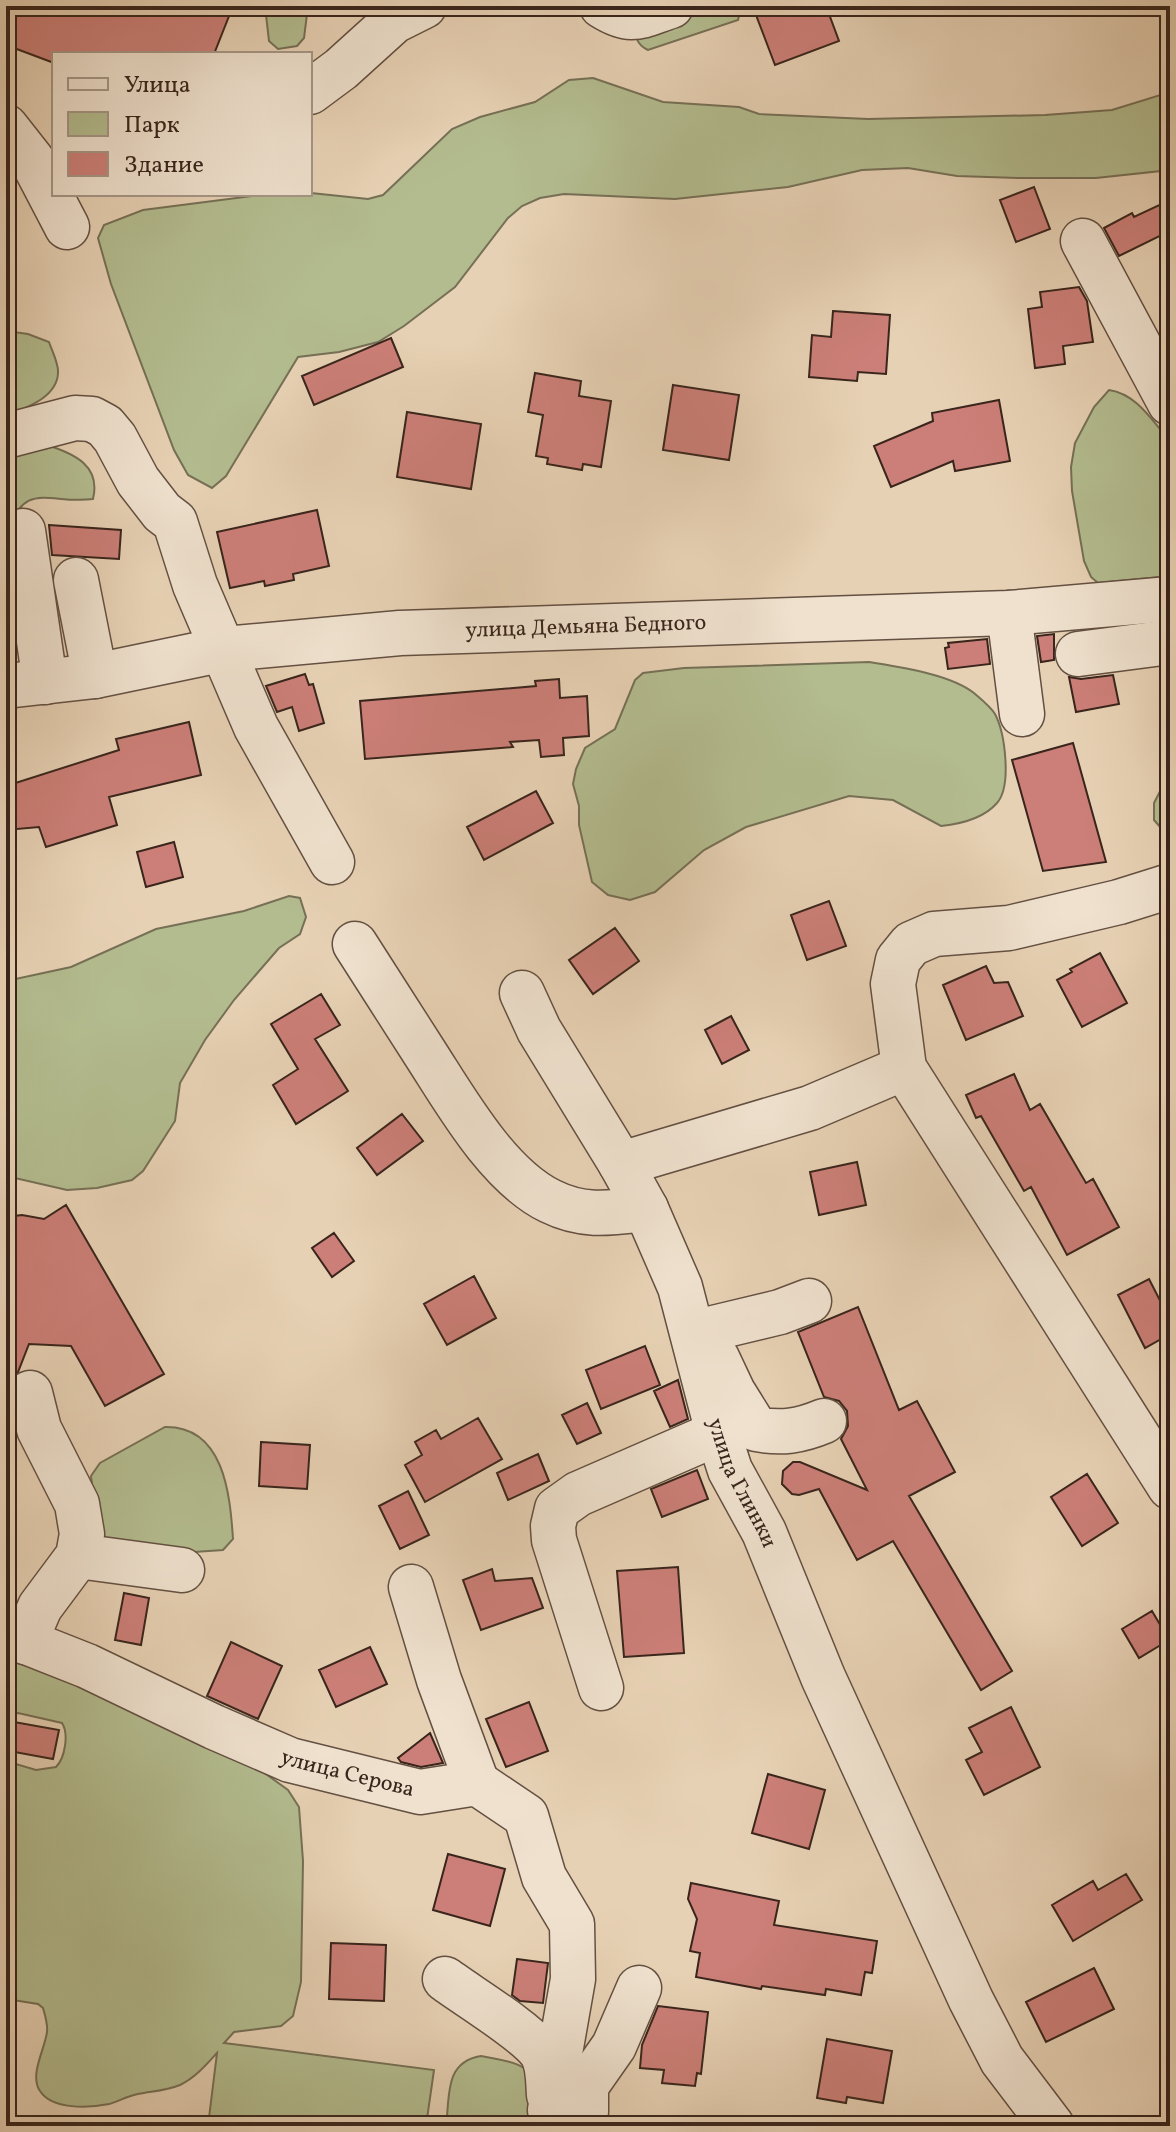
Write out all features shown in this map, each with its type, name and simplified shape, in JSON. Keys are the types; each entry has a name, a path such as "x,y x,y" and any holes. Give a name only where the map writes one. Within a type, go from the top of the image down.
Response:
{"street":[{"path":"312,91 394,21 424,6"},
{"path":"602,6 620,17 630,18 671,6"},
{"path":"31,144 52,192"},
{"path":"54,196 67,227"},
{"path":"1083,241 1170,403"},
{"path":"6,436 75,418 92,419 105,426 115,438 138,481 162,512 175,522 195,585 256,727 332,862"},
{"path":"23,531 26,684"},
{"path":"76,580 95,676"},
{"name":"улица Демьяна Бедного","path":"26,684 95,676 225,649 400,633 1009,613 1170,599"},
{"path":"1009,613 1022,714"},
{"path":"1078,654 1170,642"},
{"path":"1170,886 1119,902 1009,928 934,934 911,944 898,960 893,984 904,1068 1170,1487"},
{"path":"355,944 476,1133 515,1174 548,1201 571,1209 597,1215 646,1209"},
{"name":"улица Глинки","path":"522,993 539,1030 646,1209 699,1331 718,1433 730,1470 764,1532 823,1677 971,2000 1002,2060 1052,2126"},
{"path":"621,1164 810,1108 904,1068"},
{"path":"809,1301 780,1312 699,1331 756,1429 789,1432 824,1421"},
{"path":"16,1638 78,1556 82,1534 77,1504 39,1429 30,1393"},
{"path":"601,1688 554,1540 557,1509 578,1494 718,1433"},
{"path":"78,1556 182,1570"},
{"path":"411,1587 439,1680 477,1783 526,1816 544,1877 572,1924 573,1979 560,2121"},
{"name":"улица Серова","path":"16,1638 87,1666 290,1760 420,1792 477,1783"},
{"path":"445,1979 541,2052 560,2121"},
{"path":"560,2121 579,2119 586,2112 586,2086 614,2046 639,1988"}],"green space":[{"path":"265,6 308,6 304,38 297,46 278,49 269,41"},
{"path":"704,6 738,6 738,20 648,50 638,41 638,28"},
{"path":"593,78 663,102 739,107 759,114 868,119 1045,115 1112,110 1170,92 1170,170 1096,178 1018,178 957,176 908,168 862,170 788,187 675,199 564,194 540,198 522,206 508,218 455,287 404,326 378,342 339,352 298,357 226,476 212,488 188,475 174,450 111,284 98,238 104,225 143,210 251,196 312,196 312,193 368,199 383,195 452,129 480,117 535,102 569,80"},
{"path":"6,331 28,334 49,342 58,369 56,382 46,395 6,416"},
{"path":"1109,390 1136,403 1170,441 1170,576 1098,583 1091,577 1084,561 1071,467 1075,443 1094,407"},
{"path":"47,445 84,463 93,478 93,499 31,500 22,506 6,534 6,447"},
{"path":"869,662 924,672 952,681 974,693 991,709 1002,734 1006,772 1002,795 992,808 971,819 941,826 893,800 849,796 746,827 704,850 655,892 630,900 608,895 592,882 573,784 576,769 585,748 615,729 635,680 643,673 684,668"},
{"path":"1170,772 1170,838 1154,820 1154,803"},
{"path":"289,896 300,898 306,917 300,934 279,948 234,1000 205,1040 180,1083 175,1121 143,1171 132,1180 97,1188 67,1190 6,1176 6,981 71,967 156,929 244,911"},
{"path":"165,1427 185,1430 200,1438 212,1450 220,1466 226,1484 233,1539 223,1550 194,1552 109,1545 96,1511 91,1476 100,1463"},
{"path":"6,1660 102,1685 248,1761 288,1790 299,1807 303,1861 301,1982 293,2016 281,2026 234,2032 224,2043 434,2070 426,2126 208,2126 217,2053 180,2085 109,2104 82,2107 62,2105 40,2091 36,2077 47,2029 43,2008 38,2004 6,1999 6,1761 36,1770 56,1767 64,1752 66,1739 62,1723 18,1713 6,1714"},
{"path":"481,2056 514,2063 529,2073 533,2092 531,2126 446,2126 449,2092 455,2073 460,2065"}],"building":[{"path":"16,6 233,6 215,52 52,52 52,62 6,45 6,35"},
{"path":"778,6 826,6 839,41 775,65 756,15"},
{"path":"1034,187 1050,229 1016,242 1000,200"},
{"path":"1170,200 1170,231 1119,256 1104,228 1132,213 1134,217"},
{"path":"1079,287 1087,301 1093,342 1063,346 1065,364 1035,368 1028,309 1042,307 1040,292"},
{"path":"833,311 890,315 886,374 858,372 857,381 809,377 812,335 831,337"},
{"path":"391,338 403,367 314,405 302,376"},
{"path":"535,373 581,381 579,396 611,401 601,467 583,464 582,470 547,464 548,458 536,456 543,415 528,412"},
{"path":"673,385 739,395 729,460 663,450"},
{"path":"999,400 1010,461 955,471 953,461 891,487 874,446 933,421 932,413"},
{"path":"407,412 481,424 471,489 397,477"},
{"path":"317,510 329,566 293,574 294,580 265,586 264,581 230,588 217,532"},
{"path":"49,525 121,530 119,559 52,555"},
{"path":"1054,634 1054,660 1041,662 1037,636"},
{"path":"987,639 990,664 948,669 945,648 949,647 948,643"},
{"path":"305,674 309,685 313,684 324,723 299,731 292,707 277,712 266,686"},
{"path":"1113,675 1119,704 1076,712 1069,677 1081,679"},
{"path":"559,679 560,698 587,696 589,736 563,738 564,755 541,757 539,740 510,742 513,747 365,759 360,701 536,686 535,681"},
{"path":"189,722 201,775 109,797 117,825 46,847 39,827 6,830 6,786 119,750 116,739"},
{"path":"1073,743 1106,862 1043,871 1012,760"},
{"path":"536,791 553,823 484,860 467,827"},
{"path":"174,842 183,877 146,887 137,852"},
{"path":"829,901 846,946 807,960 791,915"},
{"path":"615,928 639,961 593,994 569,960"},
{"path":"1100,953 1127,1003 1082,1027 1057,980 1072,972 1070,969"},
{"path":"986,966 994,983 1008,982 1023,1016 966,1040 943,985"},
{"path":"321,994 340,1025 315,1039 348,1091 296,1124 273,1085 298,1069 271,1024"},
{"path":"731,1016 749,1050 722,1064 705,1030"},
{"path":"1014,1074 1030,1110 1040,1104 1086,1183 1093,1179 1119,1227 1067,1255 1031,1187 1024,1191 981,1116 976,1118 966,1095"},
{"path":"402,1114 423,1141 377,1175 357,1148"},
{"path":"857,1162 866,1205 819,1215 810,1172"},
{"path":"66,1205 164,1374 105,1406 71,1346 29,1344 18,1372 6,1386 6,1217 22,1215 44,1219"},
{"path":"334,1233 354,1261 332,1277 312,1248"},
{"path":"474,1276 496,1318 447,1345 424,1304"},
{"path":"1149,1279 1170,1320 1170,1334 1145,1348 1118,1295"},
{"path":"858,1307 899,1410 917,1401 955,1472 909,1496 1012,1671 981,1690 893,1541 857,1560 819,1489 799,1495 792,1494 782,1484 783,1471 793,1462 800,1462 867,1490 841,1439 848,1426 847,1411 839,1401 824,1397 798,1332"},
{"path":"645,1346 660,1385 601,1409 586,1370"},
{"path":"678,1380 688,1419 670,1427 654,1391"},
{"path":"587,1403 601,1433 577,1444 562,1415"},
{"path":"478,1418 502,1459 425,1502 405,1465 422,1455 415,1442 436,1430 441,1439"},
{"path":"261,1442 310,1445 307,1489 259,1486"},
{"path":"538,1454 549,1481 508,1500 497,1473"},
{"path":"697,1470 708,1499 662,1517 651,1489"},
{"path":"1087,1474 1118,1523 1082,1546 1051,1497"},
{"path":"408,1491 429,1535 400,1549 379,1506"},
{"path":"678,1567 684,1653 624,1657 617,1571"},
{"path":"492,1569 495,1581 532,1578 543,1608 481,1630 463,1580"},
{"path":"124,1593 149,1598 141,1645 115,1640"},
{"path":"1152,1611 1169,1640 1139,1658 1122,1629"},
{"path":"231,1642 282,1666 258,1719 207,1696"},
{"path":"370,1647 387,1684 336,1707 319,1670"},
{"path":"529,1702 548,1751 506,1767 486,1719"},
{"path":"1011,1707 1040,1767 984,1795 966,1760 982,1752 969,1728"},
{"path":"14,1722 59,1730 53,1759 9,1751"},
{"path":"430,1733 443,1763 421,1767 401,1762 398,1758"},
{"path":"768,1774 825,1790 809,1849 752,1833"},
{"path":"448,1854 505,1869 490,1926 433,1910"},
{"path":"1126,1874 1142,1900 1073,1941 1052,1905 1093,1881 1098,1890"},
{"path":"691,1883 779,1901 774,1925 877,1941 872,1973 865,1972 861,1995 826,1989 825,1995 762,1986 761,1989 696,1977 700,1953 690,1951 697,1919 688,1899"},
{"path":"331,1943 386,1945 384,2001 329,1999"},
{"path":"517,1959 548,1963 543,2003 520,2001 512,1995"},
{"path":"1094,1968 1114,2009 1046,2042 1026,2002"},
{"path":"658,2006 708,2012 701,2074 697,2073 695,2086 662,2083 664,2070 640,2068 642,2045"},
{"path":"827,2039 892,2051 883,2103 847,2097 846,2103 817,2098"}]}
